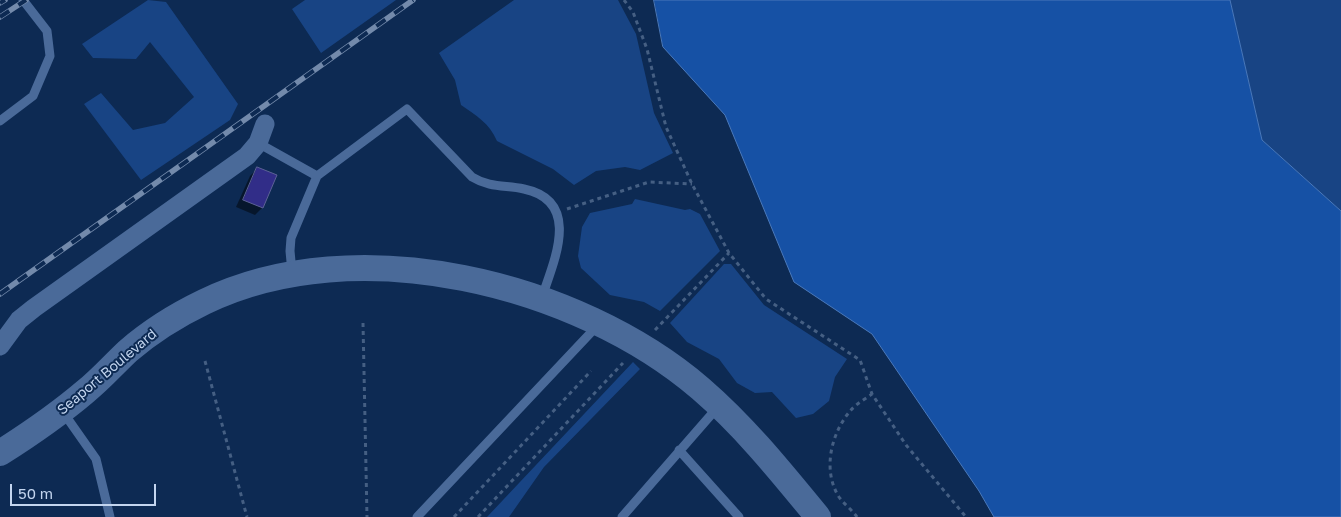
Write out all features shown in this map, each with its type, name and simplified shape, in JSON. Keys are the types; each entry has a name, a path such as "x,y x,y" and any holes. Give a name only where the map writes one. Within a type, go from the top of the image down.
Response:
{"main road":[{"name":"Seaport Boulevard","path":"0,453 62,411 129,351 177,316 236,289 293,275 364,269 410,270 471,280 542,299 600,323 640,345 700,388 719,406 754,440 818,517"}],"street":[{"path":"0,346 19,320 34,308 247,156 258,143 265,124"}],"lane":[{"path":"0,121 33,96 50,56 47,32 23,0"},
{"path":"293,275 290,251 291,238 317,176 407,109 472,177 484,184 524,189 539,194 558,212 559,247 542,299"},
{"path":"258,143 317,176"},
{"path":"417,517 600,323"},
{"path":"622,517 719,406"},
{"path":"62,411 96,459 110,517"},
{"path":"680,450 739,517"}],"path":[{"path":"624,0 633,12 647,49 666,126 692,184 729,252 766,299 860,360 872,394 906,445 966,517"},
{"path":"558,212 649,182 692,184"},
{"path":"478,517 729,252"},
{"path":"364,322 367,517"},
{"path":"205,362 247,517"},
{"path":"454,517 591,371"},
{"path":"857,517 839,497 832,481 829,465 834,437 851,410 872,394"}],"shaded area":[{"path":"148,0 166,2 238,104 230,120 141,180 84,104 101,93 133,130 165,123 194,97 150,42 136,59 93,58 82,44"},
{"path":"305,0 396,0 321,53 292,9"},
{"path":"514,0 618,0 636,34 654,113 673,153 640,170 625,167 596,171 574,185 553,169 497,141 477,116 461,105 455,80 439,53"},
{"path":"654,0 1230,0 1262,140 1341,211 1341,517 994,517 979,491 872,334 794,282 725,115 663,47"},
{"path":"1230,0 1341,0 1341,211 1262,140"},
{"path":"635,199 685,210 690,209 700,214 720,251 660,311 644,302 610,295 581,268 578,256 582,227 590,213 632,204"},
{"path":"724,264 731,264 764,305 847,359 835,377 829,401 813,414 796,418 772,392 755,393 737,383 719,359 687,342 670,323"},
{"path":"633,362 640,369 544,467 509,517 487,517"}],"building":[{"path":"257,167 277,175 263,208 243,200"}],"railway":[{"path":"0,3 5,0"},
{"path":"0,17 26,0"},
{"path":"0,294 413,0"}]}
